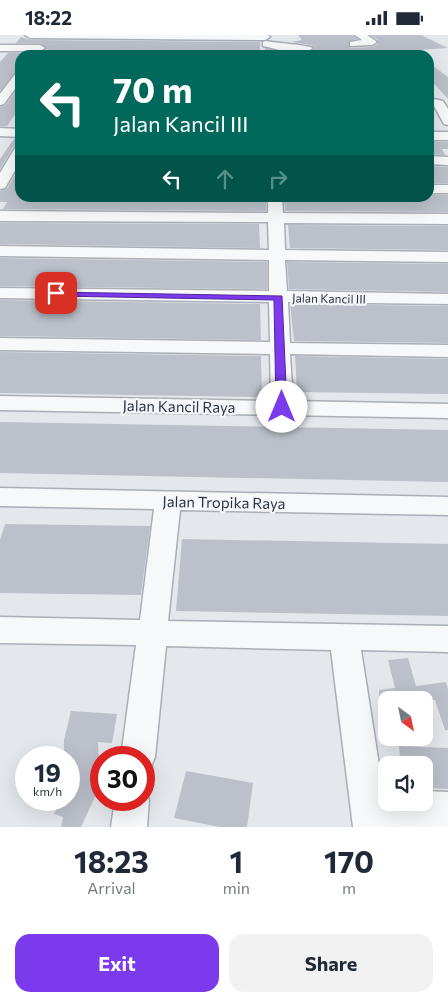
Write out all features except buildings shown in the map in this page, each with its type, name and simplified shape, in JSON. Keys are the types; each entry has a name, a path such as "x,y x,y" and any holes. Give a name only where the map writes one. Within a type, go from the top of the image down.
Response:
{"street":[{"path":"30,35 88,35 264,45 294,49 308,48"},
{"path":"38,50 49,35"},
{"path":"81,47 88,35"},
{"path":"354,44 372,42 360,35"},
{"path":"0,48 18,50"},
{"path":"0,102 4,92 15,81"},
{"path":"434,102 439,103 447,119"},
{"path":"434,117 447,119"},
{"path":"0,132 15,133"},
{"path":"434,136 448,136"},
{"path":"0,156 15,155"},
{"path":"434,160 448,161"},
{"path":"0,184 15,161"},
{"path":"0,184 15,184"},
{"path":"434,189 448,189"},
{"path":"276,202 282,407"},
{"path":"0,215 448,219"},
{"path":"0,251 448,257"},
{"name":"Jalan Kancil III","path":"0,293 448,299"},
{"path":"0,344 448,351"},
{"name":"Jalan Kancil Raya","path":"0,403 448,411"},
{"name":"Jalan Tropika Raya","path":"0,497 448,505"},
{"path":"139,746 168,501"},
{"path":"0,630 448,639"},
{"path":"344,637 370,817 448,810"},
{"path":"129,827 131,811"}],"route":[{"path":"56,293 279,297 282,407"}]}
